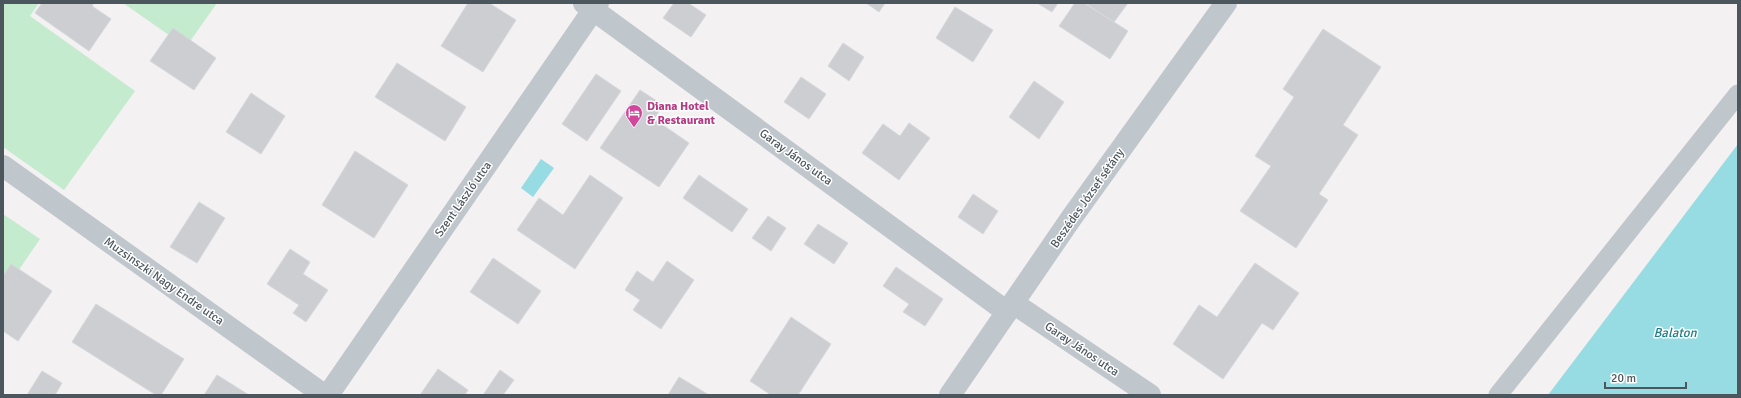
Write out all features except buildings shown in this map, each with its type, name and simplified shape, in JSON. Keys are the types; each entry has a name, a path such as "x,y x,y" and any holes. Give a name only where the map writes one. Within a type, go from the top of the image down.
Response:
{"street":[{"name":"Beszédes József sétány","path":"950,395 1085,198 1226,3"},
{"name":"Garay János utca","path":"592,5 1010,308 1150,395"},
{"name":"Szent László utca","path":"328,395 592,5"},
{"path":"1498,395 1738,94"},
{"name":"Muzsinszki Nagy Endre utca","path":"3,166 324,395"}],"green space":[{"path":"3,3 39,3 30,16 135,91 64,190 3,147"},
{"path":"123,3 217,3 186,47"},
{"path":"3,214 40,239 3,293"}],"water":[{"name":"Balaton","path":"1738,144 1738,395 1548,395"},
{"path":"541,159 554,168 533,197 521,188"}],"place":[{"name":"Diana Hotel & Restaurant","path":"634,128"}]}
